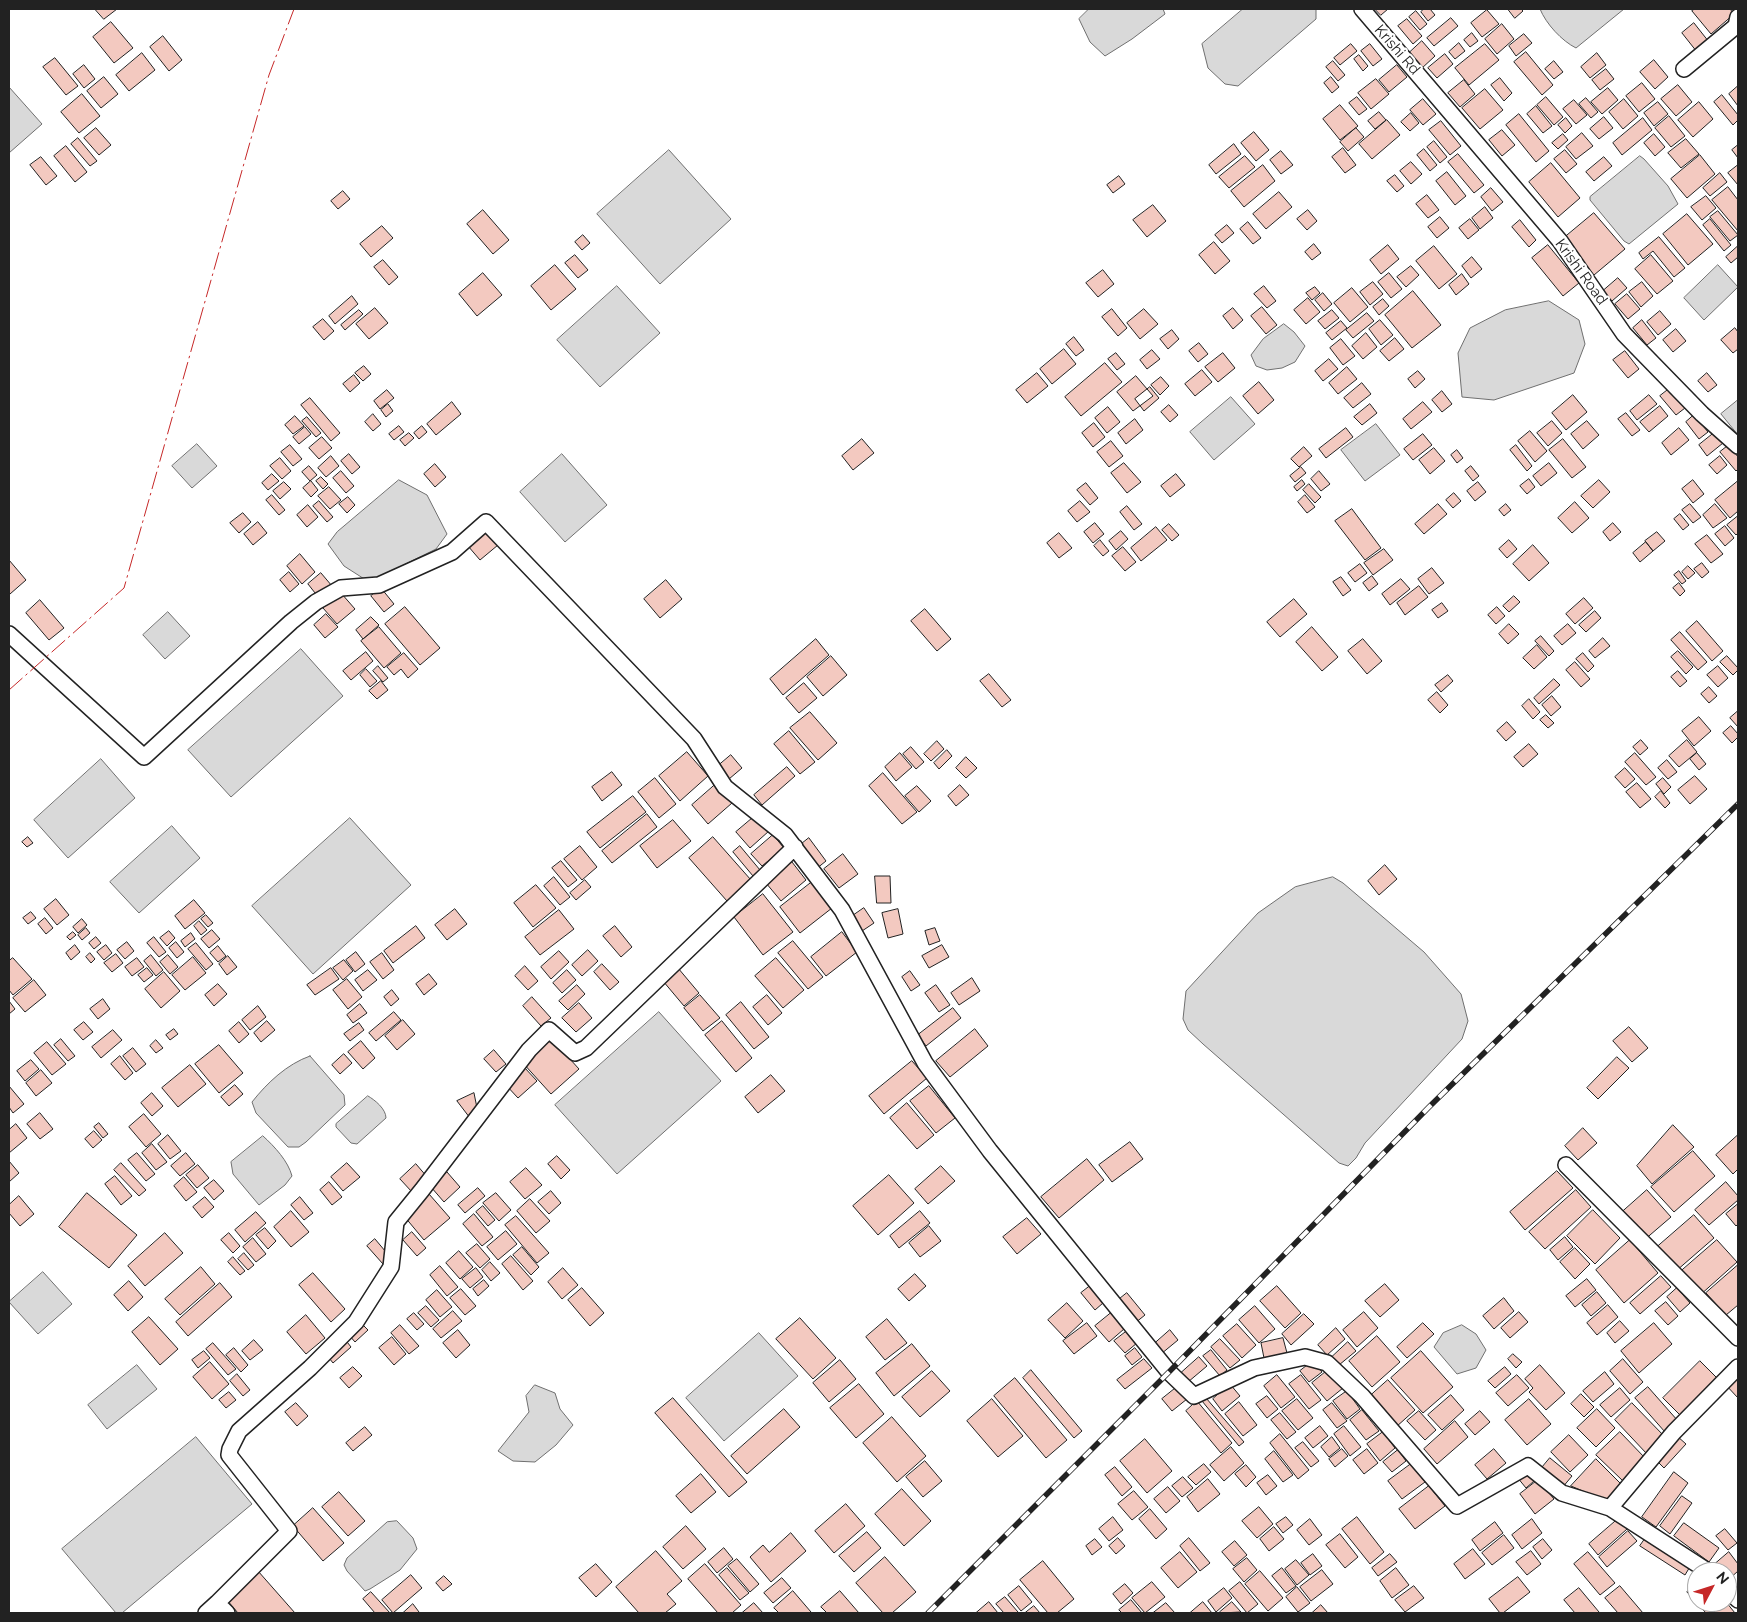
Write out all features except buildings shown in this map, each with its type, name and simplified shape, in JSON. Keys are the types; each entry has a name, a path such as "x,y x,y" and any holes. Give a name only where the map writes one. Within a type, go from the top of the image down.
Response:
{"street":[{"name":"Krishi Rd","path":"1362,9 1432,90"},
{"path":"1736,9 1738,13"},
{"path":"1684,69 1736,26 1738,17"},
{"name":"Krishi Road","path":"1432,90 1560,241 1624,334 1702,414 1738,446"},
{"path":"9,634 144,757 291,622 316,602 341,588 379,585 452,552 486,522 694,739 725,787 786,835 842,910 925,1063 996,1159 1169,1372 1194,1396 1254,1368 1305,1357 1327,1363 1362,1396 1457,1506 1528,1466 1562,1493 1610,1508 1694,1562"},
{"path":"217,1610 289,1531 229,1455 230,1449 239,1431 310,1368 356,1322 391,1267 396,1222 529,1050 549,1030 575,1053 586,1048 795,847"},
{"path":"1566,1165 1738,1338"},
{"path":"1610,1508 1674,1432 1738,1366"}],"shaded area":[{"path":"1089,9 1163,9 1165,14 1132,39 1105,56 1090,42 1079,19"},
{"path":"1243,9 1316,9 1316,19 1238,86 1225,84 1208,68 1202,44"},
{"path":"1540,9 1624,9 1576,48 1555,31"},
{"path":"9,87 42,124 9,153"},
{"path":"669,150 731,219 660,284 597,214"},
{"path":"1640,156 1668,186 1678,204 1629,244 1624,241 1590,200 1590,197"},
{"path":"1718,265 1738,287 1704,320 1684,298"},
{"path":"617,286 660,333 600,387 557,340"},
{"path":"1549,301 1579,320 1585,344 1574,373 1494,400 1462,397 1458,353 1470,328 1505,310"},
{"path":"1284,324 1294,332 1305,346 1295,362 1282,368 1267,370 1256,366 1251,355 1263,339"},
{"path":"1231,397 1255,424 1214,460 1190,432"},
{"path":"1738,400 1738,435 1721,414"},
{"path":"1376,424 1400,455 1365,481 1341,450"},
{"path":"197,444 217,466 192,488 172,466"},
{"path":"562,454 607,505 565,542 520,492"},
{"path":"399,480 427,495 447,534 436,549 369,582 344,566 328,544 337,532"},
{"path":"168,612 190,636 165,659 143,635"},
{"path":"301,649 343,696 231,797 188,750"},
{"path":"101,759 135,798 68,858 34,820"},
{"path":"350,818 411,885 313,974 252,906"},
{"path":"172,826 200,858 139,913 110,882"},
{"path":"1333,877 1343,883 1424,952 1461,994 1468,1021 1462,1039 1365,1143 1356,1158 1348,1166 1339,1163 1203,1044 1188,1030 1183,1019 1186,991 1258,913 1295,887"},
{"path":"659,1012 721,1081 617,1174 555,1105"},
{"path":"310,1056 344,1095 345,1105 306,1142 299,1147 288,1147 256,1113 252,1102 278,1075 293,1064"},
{"path":"368,1096 382,1108 386,1118 357,1144 351,1143 336,1127 336,1124"},
{"path":"263,1136 280,1154 292,1176 285,1185 259,1205 233,1174 231,1162"},
{"path":"43,1272 72,1304 38,1334 9,1302"},
{"path":"1462,1325 1476,1334 1486,1350 1476,1368 1457,1374 1434,1347 1443,1333"},
{"path":"759,1333 798,1376 724,1441 686,1398"},
{"path":"137,1365 157,1389 107,1429 88,1405"},
{"path":"535,1385 555,1393 560,1409 573,1425 556,1445 535,1462 513,1461 498,1451 529,1412 526,1396"},
{"path":"196,1437 252,1504 122,1613 116,1613 62,1549"},
{"path":"397,1521 413,1538 417,1549 400,1570 365,1591 347,1571 344,1565 347,1558 387,1522"}],"railway":[{"path":"928,1613 1169,1372 1429,1107 1738,804"}],"power":[{"path":"9,690 124,588 269,75 294,9"}]}
